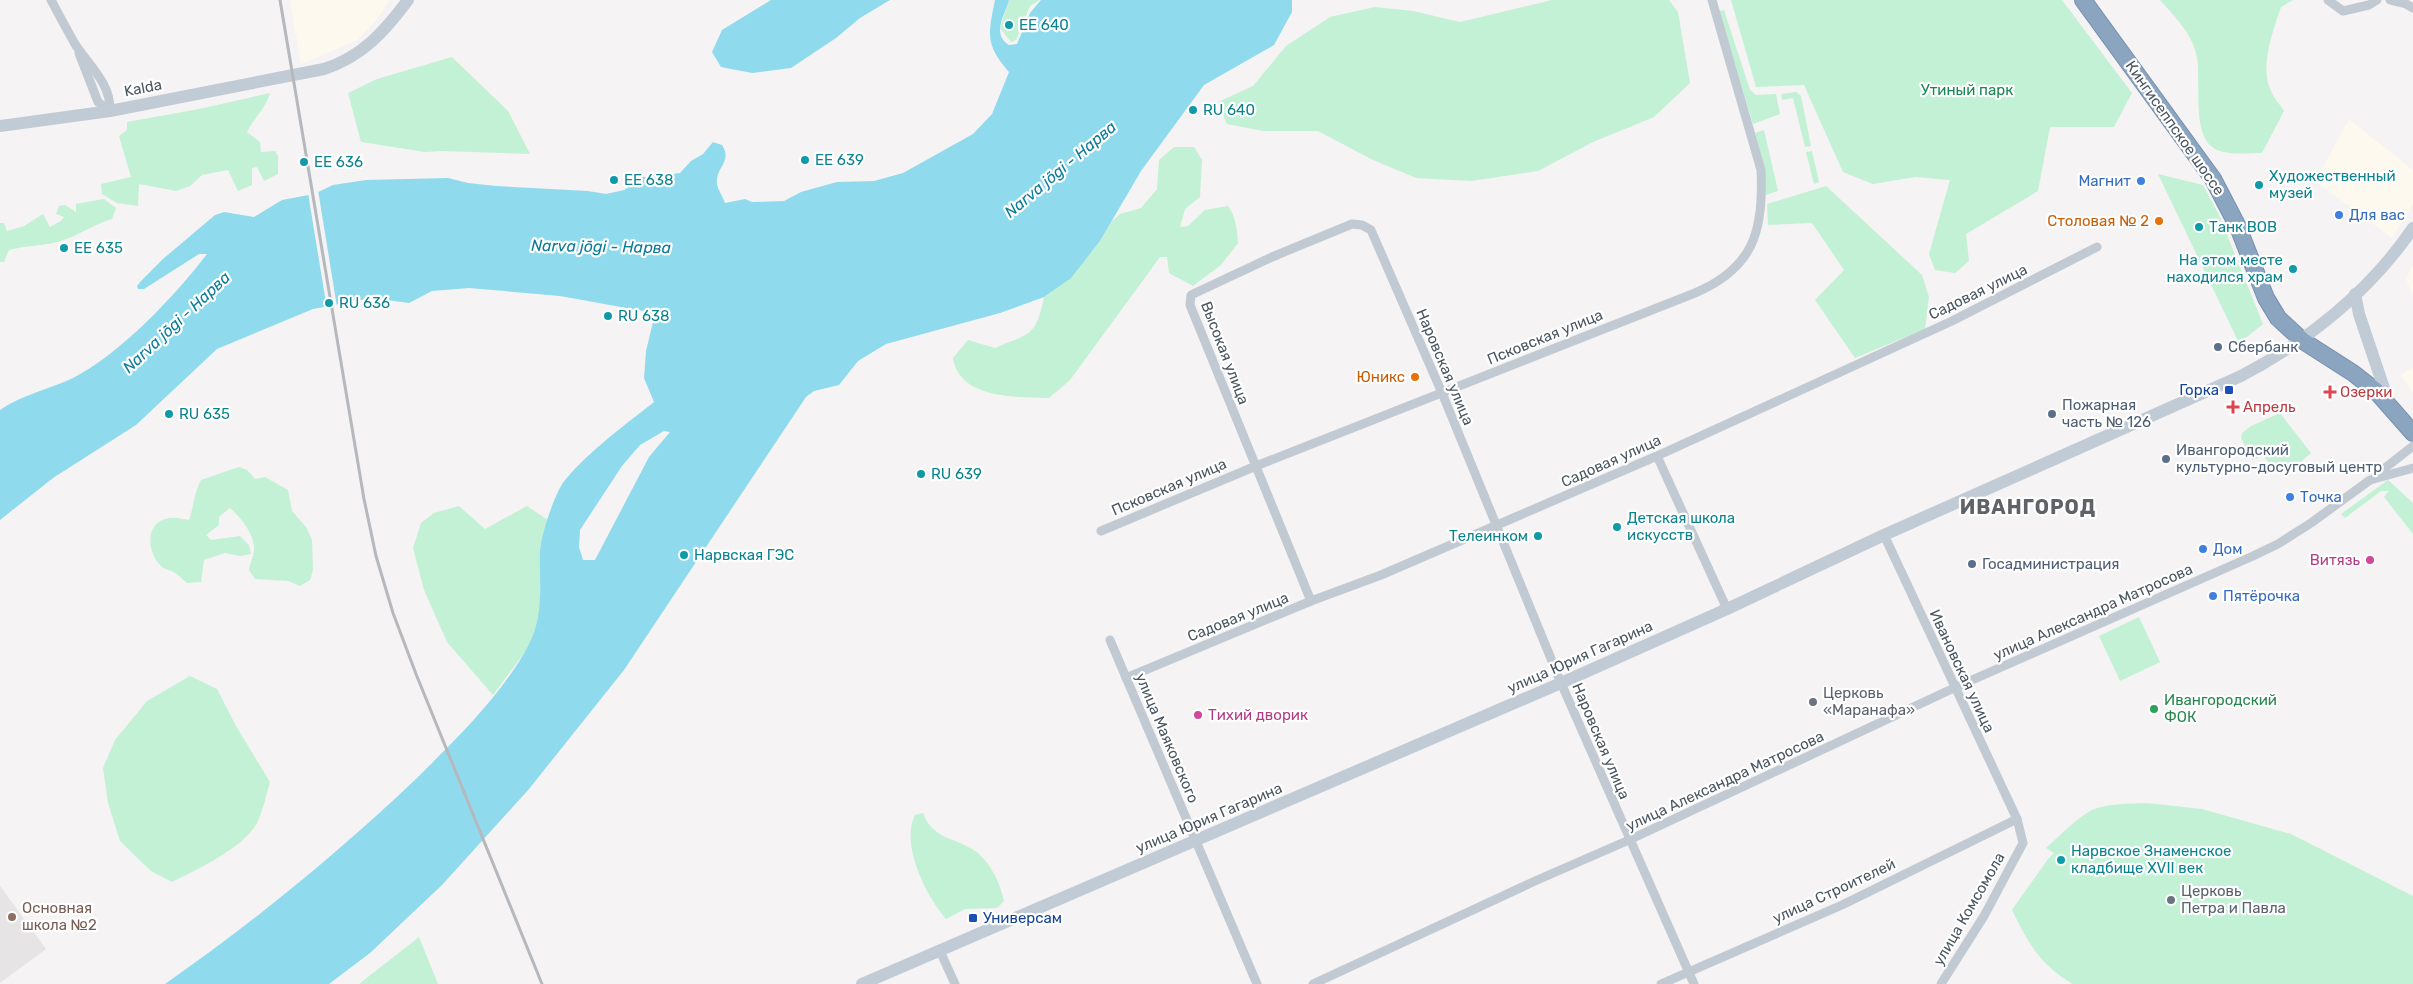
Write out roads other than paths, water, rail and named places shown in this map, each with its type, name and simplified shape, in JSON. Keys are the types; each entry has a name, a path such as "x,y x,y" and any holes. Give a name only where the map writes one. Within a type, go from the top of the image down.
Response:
{"highway":[{"name":"Кингисеппское шоссе","path":"2083,0 2213,179 2238,227 2272,309 2288,329 2302,341 2353,373 2390,405 2413,434"}],"street":[{"path":"51,0 76,46 96,71 110,97 110,111"},
{"name":"Kalda","path":"0,126 110,111 292,76 337,65 355,55 381,34 408,0"},
{"name":"Псковская улица","path":"1101,531 1256,466 1713,285 1742,260 1755,237 1762,198 1761,170 1712,0"},
{"path":"2328,0 2343,11 2369,5 2377,0"},
{"path":"2390,0 2413,8"},
{"name":"Высокая улица","path":"1311,601 1190,305 1191,295 1272,257 1352,224 1362,225 1370,230"},
{"name":"улица Юрия Гагарина","path":"862,984 1561,683 1727,609 1884,535 2241,376 2278,357 2302,341 2355,294 2391,256 2413,228"},
{"name":"Наровская улица","path":"1370,230 1442,393 1561,683 1694,984"},
{"name":"Садовая улица","path":"1126,678 1311,601 1368,581 1657,456 1952,321 2097,247"},
{"path":"2355,294 2359,314 2390,405"},
{"path":"2370,480 2413,446"},
{"path":"1657,456 1727,609"},
{"name":"улица Александра Матросова","path":"1313,984 1535,881 1629,840 1954,688 2278,544 2312,523 2370,480 2413,468"},
{"name":"Ивановская улица","path":"1884,535 1954,688 2017,818"},
{"name":"улица Маяковского","path":"1110,640 1257,984"},
{"name":"улица Строителей","path":"1661,984 1842,905 2017,818"},
{"name":"улица Комсомола","path":"1940,984 1984,916 2023,843 2017,818"},
{"path":"940,951 955,984"}],"water":[{"path":"771,0 890,0 860,18 836,38 791,68 752,73 721,67 712,52 722,30"},
{"name":"Narva jõgi - Нарва","path":"995,0 1009,0 1002,18 1000,30 1004,41 1009,45 1017,44 1030,13 1041,0 1292,0 1292,12 1274,45 1204,85 1141,171 1100,241 1071,278 1044,297 1000,313 886,344 858,361 839,385 814,391 806,397 624,670 529,789 442,885 370,953 329,984 165,984 295,886 357,833 447,748 504,684 533,636 540,601 541,544 549,514 561,486 596,448 654,402 644,378 646,351 654,318 643,311 560,296 469,288 432,291 409,303 372,298 313,309 217,349 136,425 53,478 0,520 0,410 17,400 73,378 91,368 128,339 179,288 207,254 199,254 144,289 138,289 137,286 140,282 163,259 215,215 224,212 254,217 282,200 314,194 333,185 366,180 448,178 468,183 496,186 588,191 606,194 624,190 643,177 680,173 691,161 703,154 713,142 722,145 726,156 717,178 718,189 725,203 745,199 752,202 784,201 801,192 837,182 874,181 903,173 973,134 992,114 1009,72 996,54 990,39","holes":["664,431 670,432 649,457 595,560 583,560 579,547 580,530 622,466 640,445"]}],"railway":[{"path":"280,0 364,499 376,556 393,613 416,674 542,984"}],"place":[{"name":"EE 640","path":"1009,25"},
{"name":"RU 640","path":"1193,110"},
{"name":"EE 639","path":"805,160"},
{"name":"EE 636","path":"304,162"},
{"name":"EE 638","path":"614,180"},
{"name":"Магнит","path":"2141,181"},
{"name":"Художественный музей","path":"2259,185"},
{"name":"Для вас","path":"2339,215"},
{"name":"Столовая № 2","path":"2159,221"},
{"name":"Танк ВОВ","path":"2199,227"},
{"name":"EE 635","path":"64,248"},
{"name":"На этом месте находился храм","path":"2293,269"},
{"name":"RU 636","path":"329,303"},
{"name":"RU 638","path":"608,316"},
{"name":"Сбербанк","path":"2218,347"},
{"name":"Юникс","path":"1415,377"},
{"name":"Горка","path":"2229,390"},
{"name":"Озерки","path":"2330,392"},
{"name":"Апрель","path":"2233,407"},
{"name":"RU 635","path":"169,414"},
{"name":"Пожарная часть № 126","path":"2052,414"},
{"name":"Ивангородский культурно-досуговый центр","path":"2166,459"},
{"name":"RU 639","path":"921,474"},
{"name":"Точка","path":"2290,497"},
{"name":"Детская школа искусств","path":"1617,527"},
{"name":"Телеинком","path":"1538,536"},
{"name":"Дом","path":"2203,549"},
{"name":"Нарвская ГЭС","path":"684,555"},
{"name":"Витязь","path":"2370,560"},
{"name":"Госадминистрация","path":"1972,564"},
{"name":"Пятёрочка","path":"2213,596"},
{"name":"Церковь «Маранафа»","path":"1813,702"},
{"name":"Ивангородский ФОК","path":"2154,709"},
{"name":"Тихий дворик","path":"1198,715"},
{"name":"Нарвское Знаменское кладбище XVII век","path":"2061,860"},
{"name":"Церковь Петра и Павла","path":"2171,900"},
{"name":"Основная школа №2","path":"12,917"},
{"name":"Универсам","path":"973,918"}],"district":[{"name":"ИВАНГОРОД","path":"2028,507"}],"park label":[{"name":"Утиный парк","path":"1967,90"}]}
